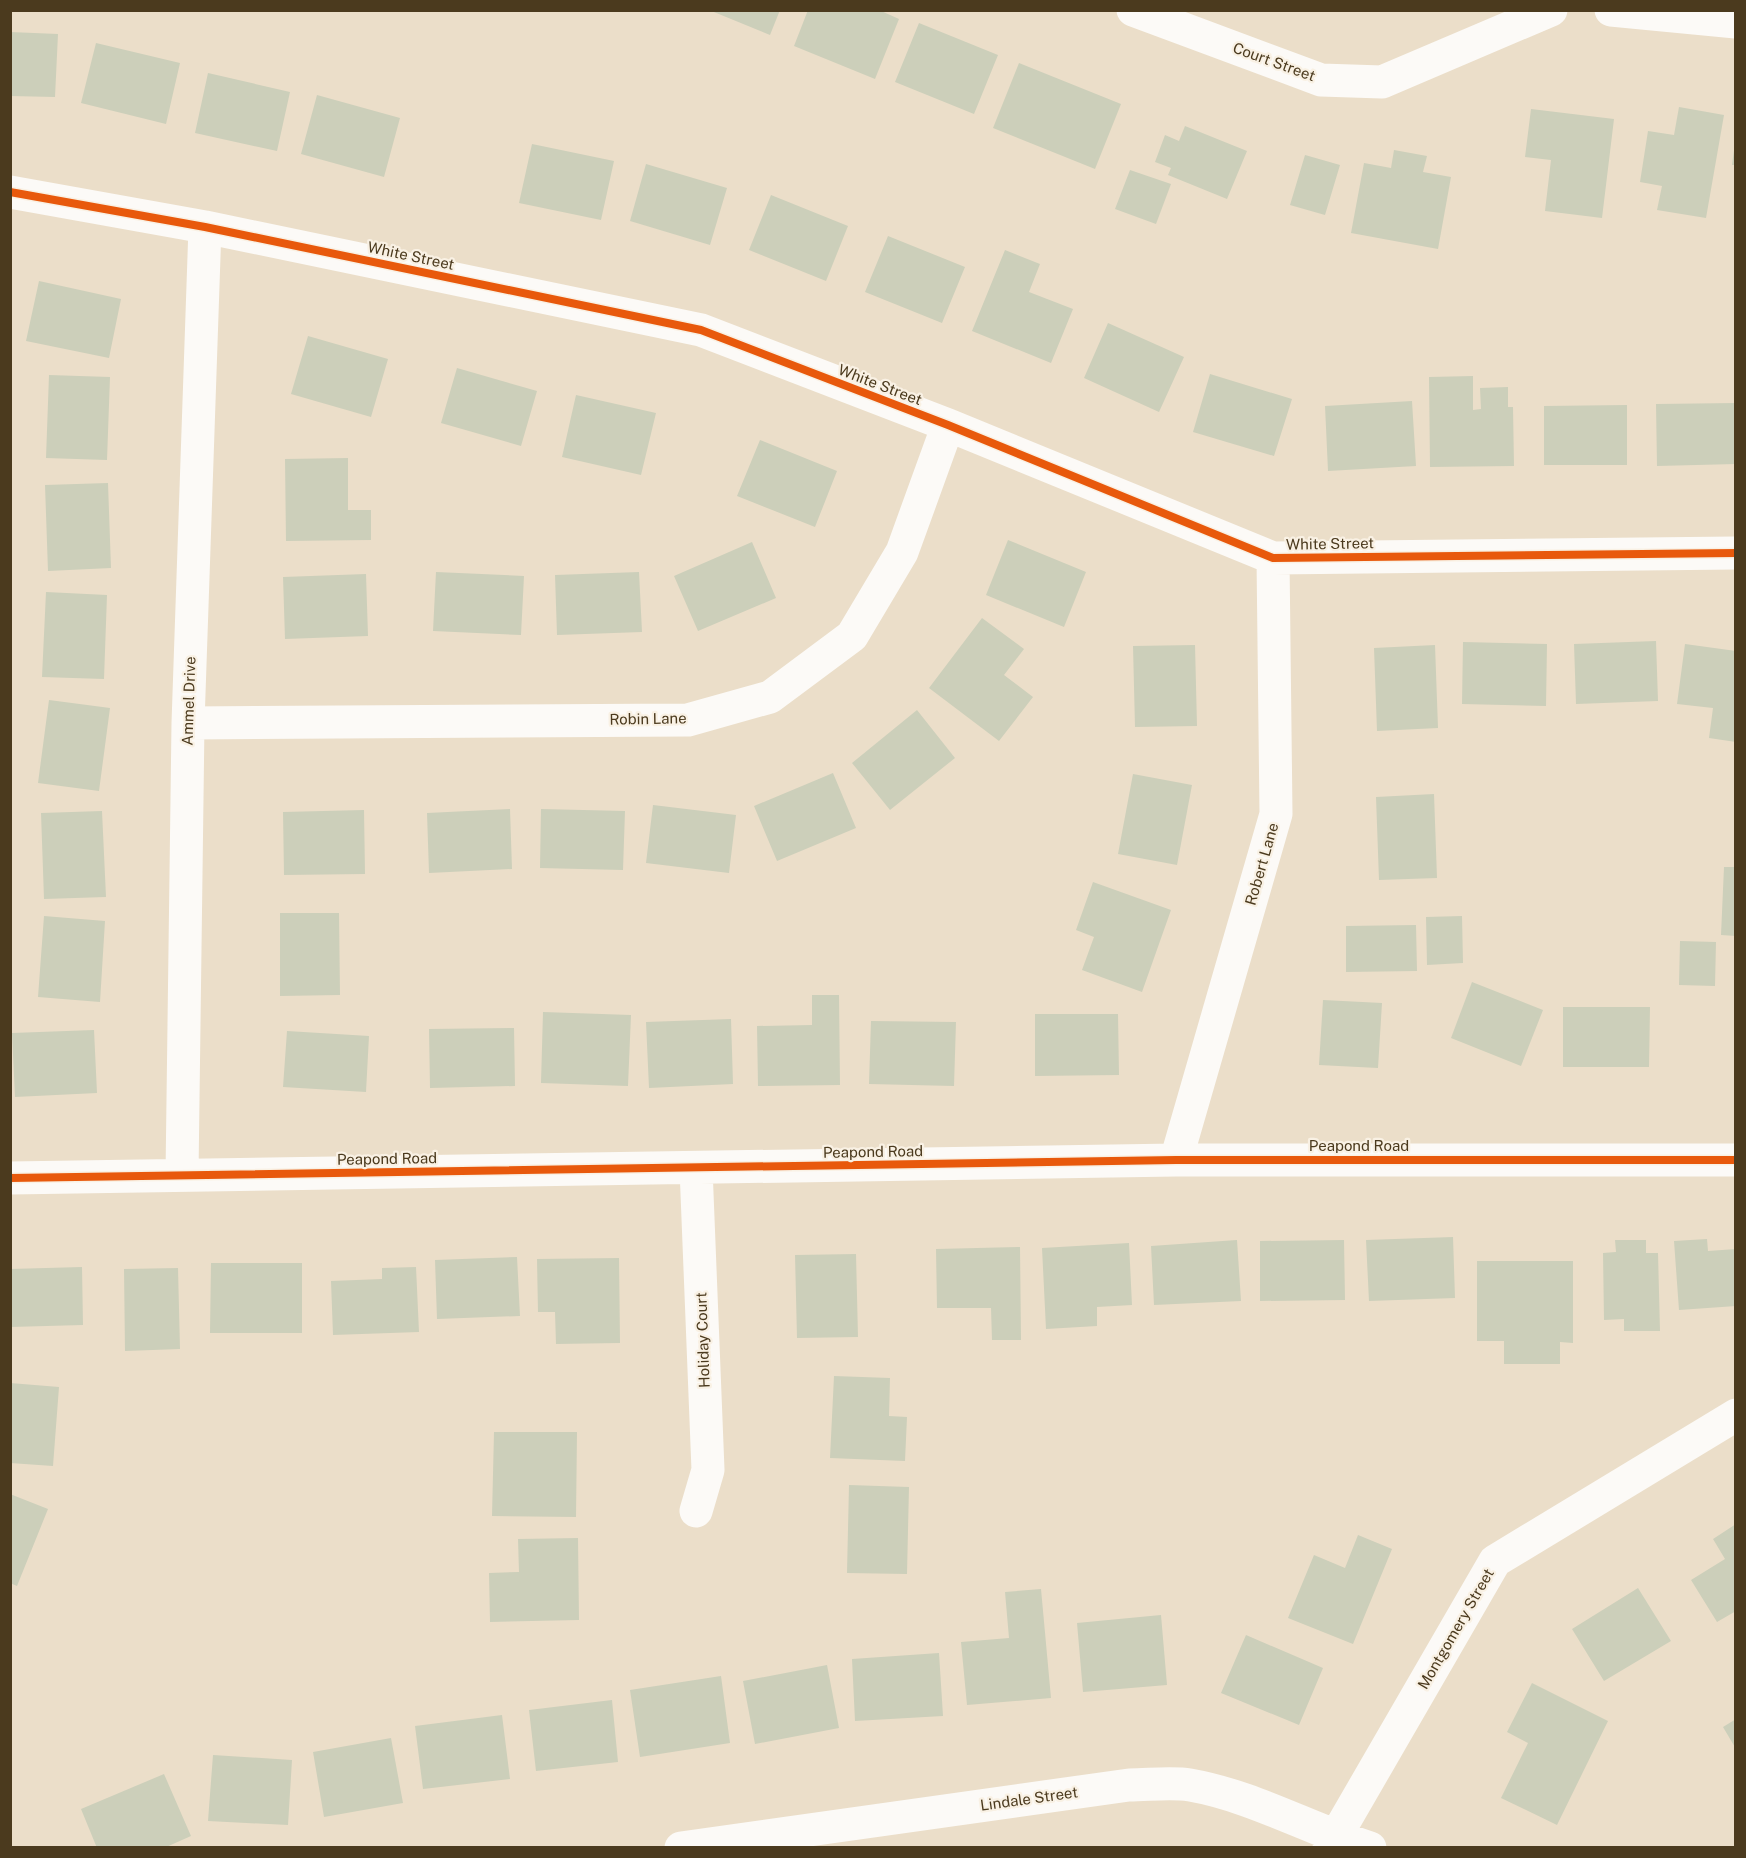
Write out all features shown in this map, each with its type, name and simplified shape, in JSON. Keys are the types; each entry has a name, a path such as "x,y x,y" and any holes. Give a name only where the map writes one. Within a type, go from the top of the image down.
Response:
{"street":[{"name":"Court Street","path":"1133,10 1321,80 1382,82 1551,10"},
{"path":"1611,10 1736,22"},
{"name":"White Street","path":"10,192 205,227 700,330 948,425 1273,558 1736,553"},
{"name":"Ammel Drive","path":"182,1175 188,723 205,227"},
{"name":"Robin Lane","path":"188,723 688,720 770,697 852,636 902,552 948,425"},
{"name":"Robert Lane","path":"1176,1160 1276,814 1273,558"},
{"name":"Peapond Road","path":"10,1178 1176,1160 1736,1160"},
{"name":"Holiday Court","path":"696,1168 708,1470 696,1510"},
{"name":"Montgomery Street","path":"1332,1842 1495,1561 1736,1415"},
{"name":"Lindale Street","path":"681,1848 1130,1785 1188,1785 1242,1797 1332,1842 1370,1848"}],"building":[{"path":"709,10 780,10 770,35"},
{"path":"808,10 879,10 899,19 875,79 794,46"},
{"path":"919,23 998,55 974,114 895,82"},
{"path":"10,32 58,34 55,97 10,96"},
{"path":"96,43 180,63 166,124 81,103"},
{"path":"1019,63 1121,104 1095,169 993,128"},
{"path":"208,73 290,92 277,151 195,133"},
{"path":"317,95 400,118 384,177 301,154"},
{"path":"1679,107 1724,115 1706,218 1657,210 1662,186 1640,182 1648,131 1674,135"},
{"path":"1531,109 1614,119 1602,218 1545,211 1551,160 1525,157"},
{"path":"1185,126 1247,151 1227,199 1168,175 1171,168 1155,162 1165,135 1179,141"},
{"path":"532,144 614,161 601,220 519,203"},
{"path":"1394,150 1427,156 1423,172 1451,177 1438,249 1351,233 1364,163 1391,168"},
{"path":"1734,150 1736,150 1736,165 1732,165"},
{"path":"1305,155 1340,165 1325,215 1290,205"},
{"path":"646,164 727,188 710,245 630,221"},
{"path":"1130,170 1171,184 1156,224 1115,209"},
{"path":"771,195 848,226 826,281 749,250"},
{"path":"888,236 965,267 942,323 865,292"},
{"path":"1005,250 1040,264 1029,292 1073,309 1051,363 972,331"},
{"path":"39,281 121,299 109,358 26,341"},
{"path":"1108,323 1184,357 1159,412 1084,378"},
{"path":"308,336 388,359 371,417 291,394"},
{"path":"457,368 537,391 521,446 441,423"},
{"path":"1210,374 1292,399 1274,456 1193,432"},
{"path":"49,375 110,377 107,460 46,458"},
{"path":"1473,376 1473,410 1481,409 1480,388 1508,387 1508,407 1513,407 1514,466 1430,467 1429,377"},
{"path":"576,395 656,413 641,475 562,457"},
{"path":"1412,401 1416,466 1328,471 1325,406"},
{"path":"1736,403 1736,464 1657,466 1656,404"},
{"path":"1627,405 1627,465 1544,465 1544,406"},
{"path":"760,440 837,471 815,527 737,496"},
{"path":"348,458 348,510 371,510 371,540 286,541 285,459"},
{"path":"108,483 111,568 48,571 45,485"},
{"path":"1008,540 1086,572 1064,627 986,595"},
{"path":"752,542 776,598 698,631 674,576"},
{"path":"436,572 524,576 521,635 433,631"},
{"path":"639,572 642,632 557,635 555,575"},
{"path":"366,574 368,636 285,639 283,577"},
{"path":"46,592 107,595 104,679 42,677"},
{"path":"982,618 1024,649 1004,675 1033,697 999,741 929,688"},
{"path":"1656,641 1658,701 1576,704 1574,644"},
{"path":"1463,642 1547,644 1546,706 1462,704"},
{"path":"1685,644 1736,651 1736,742 1709,738 1713,708 1677,704"},
{"path":"1195,645 1197,726 1135,727 1133,646"},
{"path":"1435,645 1438,728 1377,731 1374,648"},
{"path":"49,700 110,708 99,791 38,783"},
{"path":"917,710 955,758 890,810 852,763"},
{"path":"833,773 856,828 777,861 754,806"},
{"path":"1133,774 1192,785 1177,865 1118,854"},
{"path":"1434,794 1437,878 1379,880 1376,797"},
{"path":"653,805 736,815 729,873 646,863"},
{"path":"510,809 512,869 429,873 427,813"},
{"path":"541,809 625,811 623,870 540,868"},
{"path":"364,810 365,874 284,875 283,812"},
{"path":"102,811 106,897 44,899 41,813"},
{"path":"1724,867 1736,867 1736,936 1721,935"},
{"path":"1093,882 1171,910 1142,992 1082,970 1094,937 1076,930"},
{"path":"280,913 339,913 340,995 280,996"},
{"path":"44,916 105,921 100,1002 38,997"},
{"path":"1462,916 1463,963 1427,965 1426,917"},
{"path":"1416,925 1417,971 1346,972 1346,926"},
{"path":"1680,941 1716,942 1715,986 1679,985"},
{"path":"1472,982 1543,1010 1521,1066 1451,1038"},
{"path":"812,995 839,995 840,1085 758,1086 757,1026 812,1025"},
{"path":"1323,1000 1382,1003 1378,1068 1319,1065"},
{"path":"1563,1007 1650,1007 1649,1067 1563,1067"},
{"path":"543,1012 631,1015 628,1086 541,1083"},
{"path":"1035,1014 1118,1014 1119,1075 1035,1076"},
{"path":"731,1019 733,1084 649,1088 646,1022"},
{"path":"871,1021 956,1022 954,1086 869,1084"},
{"path":"514,1028 515,1086 430,1088 429,1029"},
{"path":"94,1030 97,1093 15,1097 12,1033"},
{"path":"287,1031 369,1036 366,1092 283,1087"},
{"path":"1453,1237 1455,1298 1369,1301 1366,1240"},
{"path":"1707,1239 1708,1251 1736,1249 1736,1306 1679,1310 1674,1241"},
{"path":"1237,1240 1241,1301 1154,1305 1151,1246"},
{"path":"1344,1240 1345,1300 1260,1301 1260,1241"},
{"path":"1615,1240 1646,1240 1646,1253 1658,1253 1660,1331 1624,1331 1624,1319 1604,1320 1603,1253 1616,1252"},
{"path":"1129,1243 1132,1305 1097,1307 1097,1326 1046,1329 1042,1248"},
{"path":"1020,1247 1021,1340 992,1340 991,1308 937,1308 936,1249"},
{"path":"856,1254 858,1337 797,1338 795,1255"},
{"path":"517,1257 520,1316 437,1319 435,1260"},
{"path":"619,1258 620,1343 556,1344 555,1312 538,1312 537,1259"},
{"path":"1477,1261 1573,1261 1573,1343 1560,1342 1560,1364 1504,1364 1504,1341 1477,1341"},
{"path":"211,1263 302,1263 302,1333 210,1333"},
{"path":"82,1267 83,1325 10,1327 10,1269"},
{"path":"416,1267 419,1332 333,1335 331,1281 382,1279 382,1268"},
{"path":"178,1268 180,1349 125,1351 124,1269"},
{"path":"834,1376 890,1378 889,1416 907,1417 905,1461 830,1458"},
{"path":"10,1383 59,1387 53,1466 10,1463"},
{"path":"494,1432 577,1432 576,1517 492,1516"},
{"path":"849,1485 909,1487 907,1574 847,1573"},
{"path":"10,1494 48,1509 17,1586 10,1583"},
{"path":"1736,1524 1736,1611 1717,1622 1691,1580 1725,1559 1713,1539"},
{"path":"1358,1535 1392,1549 1353,1644 1288,1618 1314,1555 1345,1568"},
{"path":"578,1538 579,1620 490,1622 489,1573 519,1572 518,1539"},
{"path":"1638,1588 1671,1641 1604,1681 1572,1629"},
{"path":"1041,1589 1051,1698 967,1705 961,1642 1009,1638 1005,1592"},
{"path":"1161,1615 1167,1685 1083,1692 1077,1623"},
{"path":"1246,1635 1323,1668 1299,1725 1221,1693"},
{"path":"939,1653 943,1716 855,1721 852,1659"},
{"path":"827,1665 839,1728 755,1744 743,1681"},
{"path":"721,1676 730,1743 640,1757 630,1690"},
{"path":"1532,1683 1608,1721 1557,1825 1501,1798 1528,1743 1507,1732"},
{"path":"612,1700 618,1762 536,1771 529,1710"},
{"path":"502,1715 510,1779 423,1789 415,1726"},
{"path":"1736,1719 1736,1749 1723,1727"},
{"path":"391,1738 403,1803 324,1817 313,1752"},
{"path":"213,1755 292,1760 288,1825 208,1821"},
{"path":"164,1774 191,1836 164,1848 97,1848 81,1809"}],"cycle path":[{"path":"10,192 205,227 701,330 948,425 1273,558 1736,553"},
{"path":"10,1178 1176,1160 1736,1160"}]}
